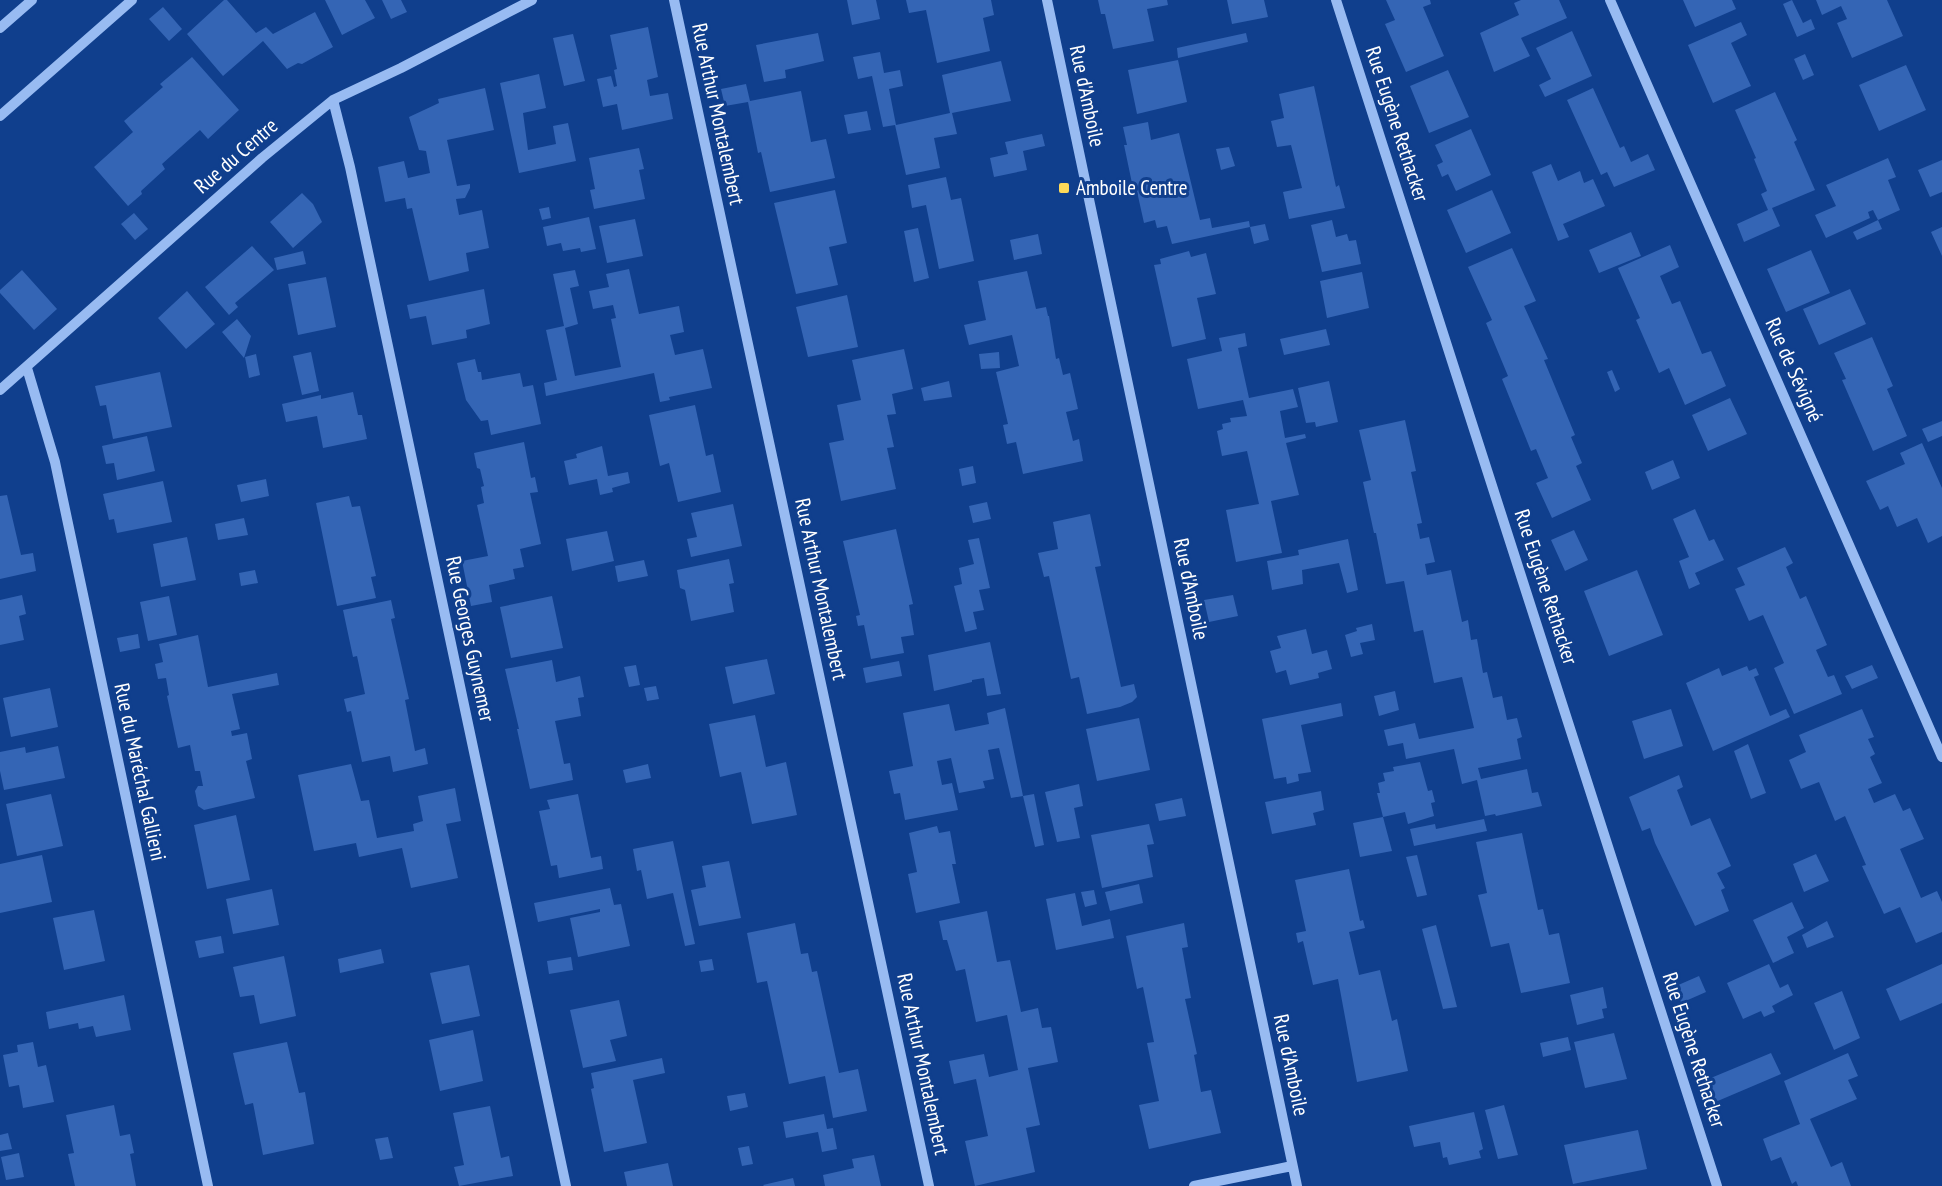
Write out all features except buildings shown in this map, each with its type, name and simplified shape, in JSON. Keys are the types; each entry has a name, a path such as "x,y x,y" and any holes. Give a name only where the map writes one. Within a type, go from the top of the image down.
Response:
{"street":[{"path":"0,28 32,0"},
{"path":"0,116 132,0"},
{"name":"Rue du Centre","path":"0,390 262,158 333,100 401,68 532,0"},
{"name":"Rue Arthur Montalembert","path":"674,0 929,1186"},
{"name":"Rue d'Amboile","path":"1047,0 1297,1186"},
{"name":"Rue Eugène Rethacker","path":"1336,0 1595,800 1717,1186"},
{"name":"Rue de Sévigné","path":"1610,0 1942,757"},
{"name":"Rue Georges Guynemer","path":"333,100 352,179 566,1186"},
{"name":"Rue du Maréchal Gallieni","path":"27,368 55,462 208,1186"},
{"path":"1194,1186 1292,1166"}],"place":[{"name":"Amboile Centre","path":"1064,188"}]}
